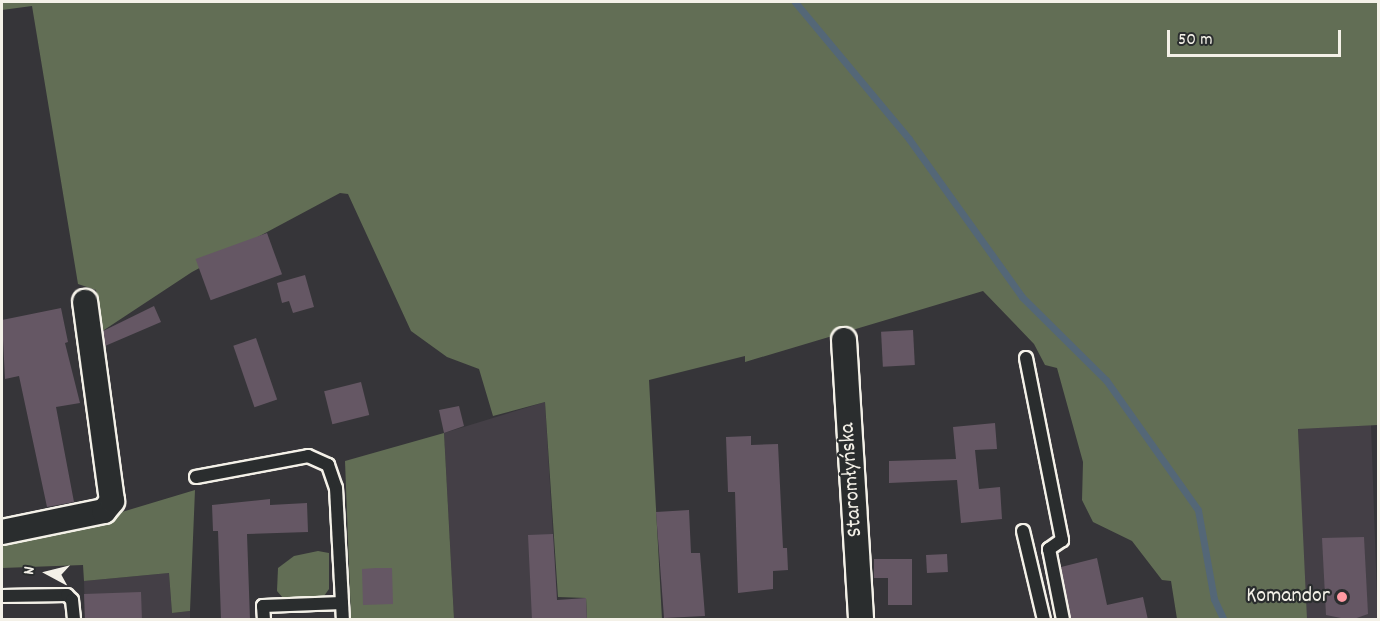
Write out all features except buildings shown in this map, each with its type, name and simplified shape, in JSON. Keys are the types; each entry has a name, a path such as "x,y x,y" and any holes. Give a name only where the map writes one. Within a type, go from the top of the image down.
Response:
{"street":[{"path":"2,532 104,511 112,501 85,302"},
{"name":"Staromłyńska","path":"844,340 861,620"}],"lane":[{"path":"1026,358 1062,540 1049,549 1063,620"},
{"path":"196,477 308,456 328,465 336,488 343,620"},
{"path":"1023,531 1044,620"},
{"path":"2,596 67,595 72,600 74,620"},
{"path":"264,620 263,606 342,603"}],"shaded area":[{"path":"545,402 558,619 454,619 444,433"},
{"path":"1371,425 1378,619 1305,620 1298,428"},
{"path":"169,573 172,613 190,611 190,619 85,619 84,581"}],"green space":[{"path":"2,2 1378,2 1378,425 1298,429 1307,619 1177,619 1171,581 1162,580 1132,541 1093,522 1082,500 1083,462 1057,368 1045,365 1034,344 983,291 745,362 745,356 649,380 662,619 587,619 586,598 558,597 545,402 493,416 479,369 447,357 411,331 348,194 340,193 192,272 101,332 96,290 78,284 32,6 2,10"},
{"path":"444,433 454,619 351,619 345,461"},
{"path":"195,490 190,611 172,613 169,573 84,581 83,565 2,568 2,537 82,524"},
{"path":"318,551 329,553 329,589 324,596 283,598 277,591 278,568 294,556"}],"waterway":[{"path":"795,2 909,139 1022,297 1106,380 1198,510 1214,599 1224,620"}],"place":[{"name":"Komandor","path":"1342,597"}]}
